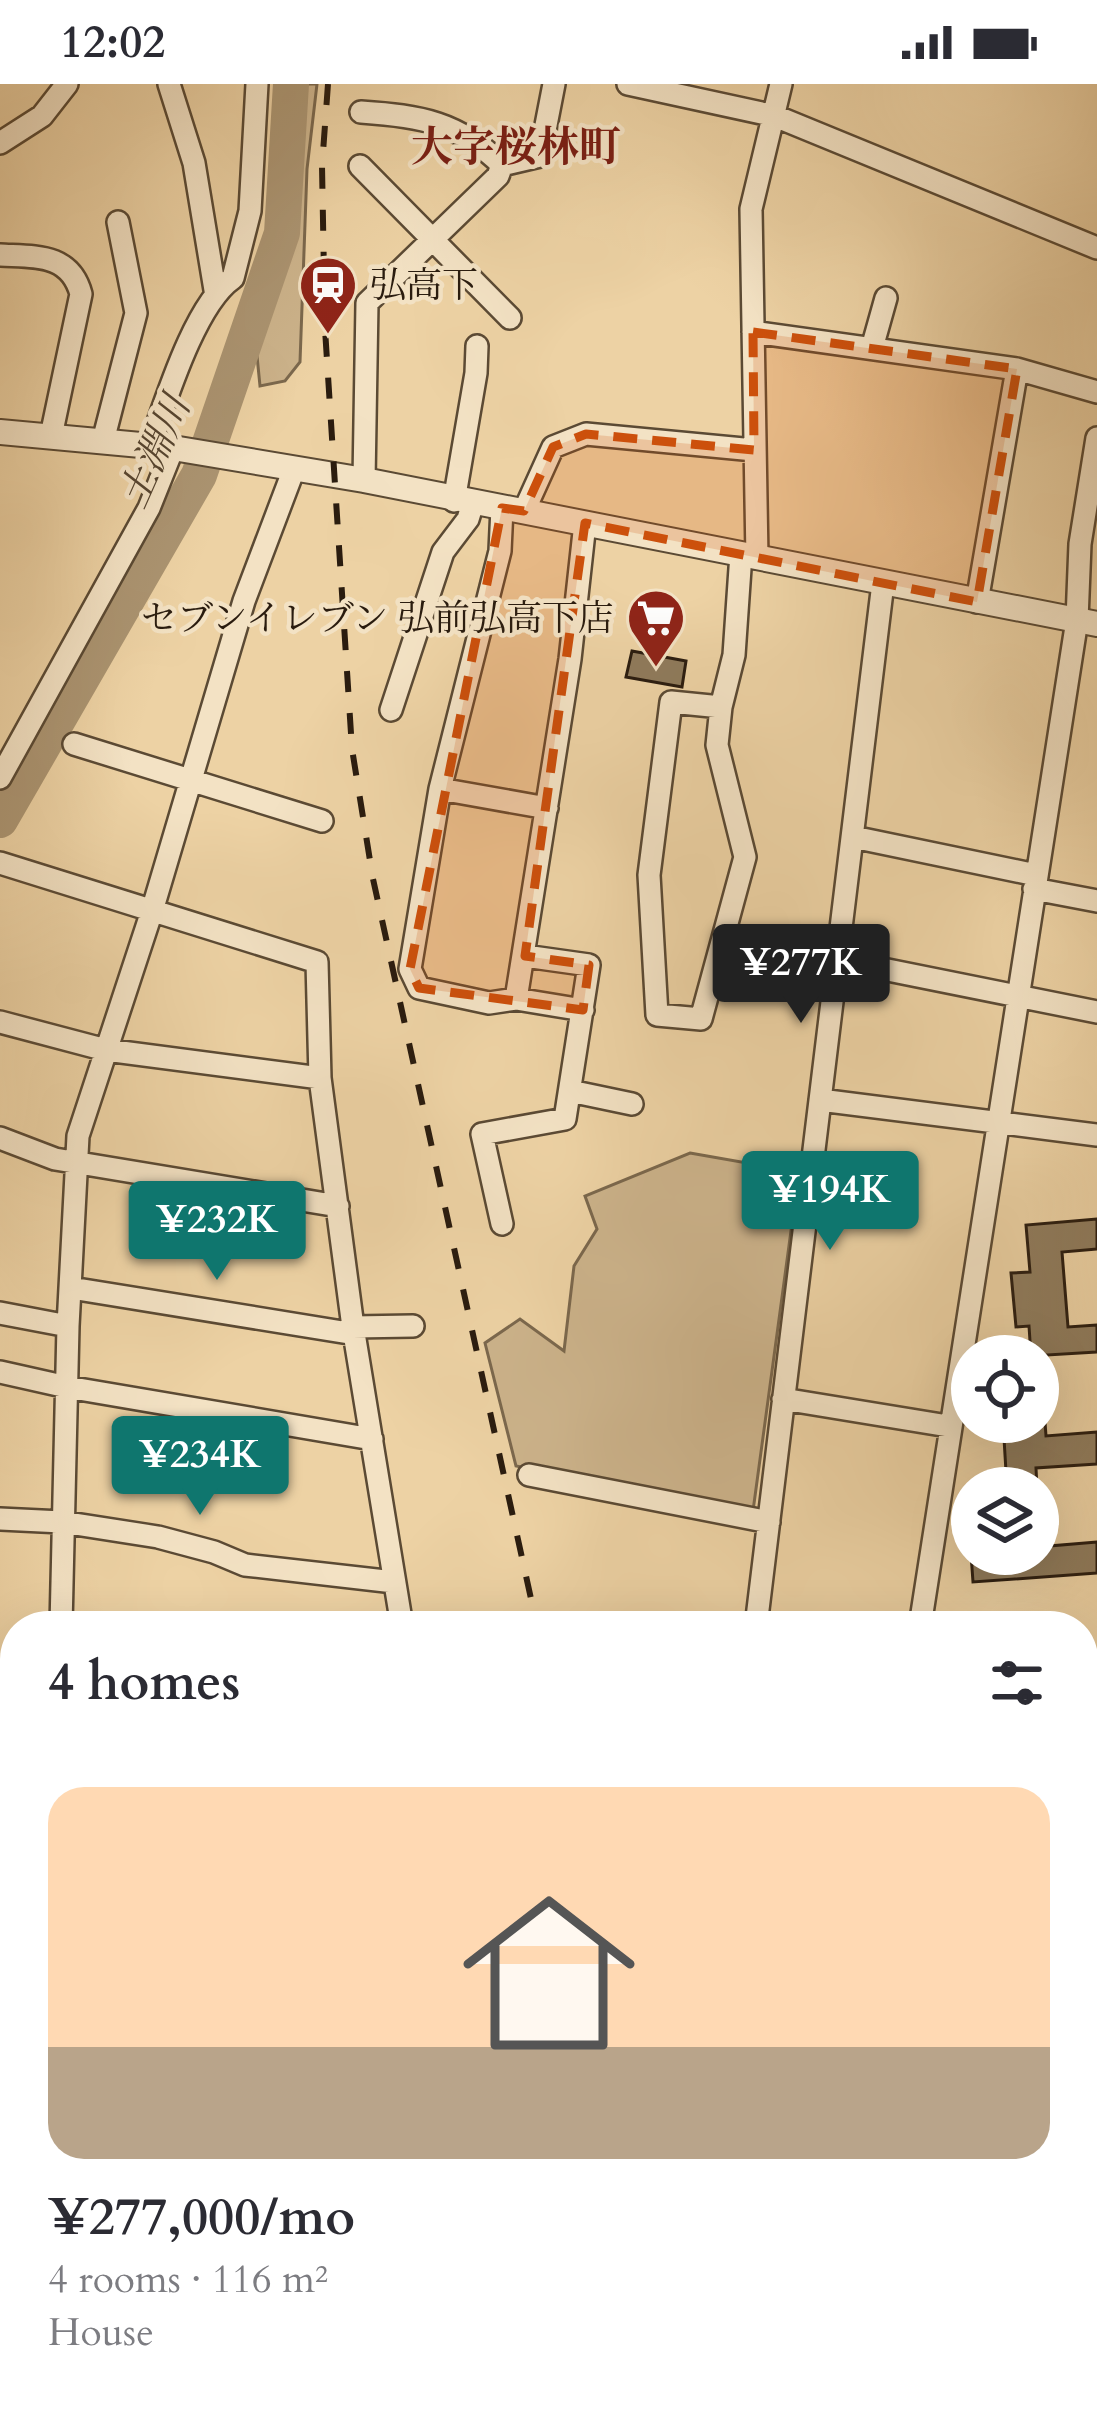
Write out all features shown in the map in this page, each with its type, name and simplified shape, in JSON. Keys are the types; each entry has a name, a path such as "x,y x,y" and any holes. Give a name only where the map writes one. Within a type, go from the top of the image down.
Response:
{"street":[{"path":"0,143 42,116 67,84"},
{"path":"169,84 194,163 215,290"},
{"path":"0,778 149,508 169,447 176,374 215,290 233,278 250,211 257,84"},
{"path":"502,165 540,156 554,84"},
{"path":"628,84 775,116 1097,248"},
{"path":"721,707 671,702 649,875 657,1015 701,1019 745,857 717,745 749,556 754,450 751,209 781,84"},
{"path":"361,112 452,126 502,165"},
{"path":"364,480 367,302 498,176 502,165"},
{"path":"360,166 510,318"},
{"path":"104,441 136,313 118,222"},
{"path":"0,255 52,258 77,279 81,294 51,436"},
{"path":"872,348 886,298"},
{"path":"753,332 1017,369 1097,392"},
{"path":"391,710 443,552 468,519 464,502 477,346"},
{"path":"977,602 1017,369"},
{"path":"0,432 169,447 364,480 1087,622"},
{"path":"583,1010 516,999 489,1003 419,988 410,969 440,789 500,551 513,509 553,447 586,434 754,450"},
{"path":"922,1611 1035,882 1087,622 1080,544 1097,438"},
{"path":"61,1611 78,1136 152,911 244,601 294,469"},
{"path":"516,999 570,659 585,523"},
{"path":"758,1611 884,583"},
{"path":"74,744 322,820"},
{"path":"440,789 547,808"},
{"path":"853,837 1097,901"},
{"path":"0,862 317,962 320,1078 399,1611"},
{"path":"502,1224 482,1134 565,1118 590,965 525,956"},
{"path":"838,960 1097,1012"},
{"path":"0,1022 106,1050 320,1078"},
{"path":"570,1091 632,1105"},
{"path":"820,1100 1097,1136"},
{"path":"0,1138 55,1159 338,1206"},
{"path":"71,1288 354,1330 413,1326"},
{"path":"0,1312 68,1326"},
{"path":"0,1372 372,1438"},
{"path":"783,1399 948,1426"},
{"path":"529,1475 769,1522"},
{"path":"0,1519 62,1522 158,1537 245,1565 394,1582"}],"highlighted area":[{"path":"753,332 1017,369 977,602 585,523 525,956 589,965 583,1010 419,988 410,969 502,508 524,511 553,447 586,434 754,450"}],"shaded area":[{"path":"303,84 317,84 307,169 300,362 285,381 260,386 256,346 290,223"},
{"path":"690,1153 799,1172 753,1511 516,1466 485,1343 520,1319 564,1351 574,1266 597,1229 585,1196"}],"building":[{"name":"セブンイレブン 弘前弘高下店","path":"632,651 686,661 682,687 626,677"},
{"path":"1097,1219 1097,1249 1062,1252 1068,1327 1097,1325 1097,1352 1059,1354 1059,1335 1030,1335 1029,1326 1016,1327 1011,1273 1030,1272 1026,1225"},
{"path":"1097,1432 1097,1464 1006,1467 1004,1443 1059,1443 1059,1435"},
{"path":"1097,1542 1097,1573 973,1582 972,1575 1059,1575 1059,1545"}],"waterway":[{"name":"土淵川","path":"0,820 199,475 282,233 291,84"}],"railway":[{"path":"328,84 322,166 325,329 352,749 373,879 534,1611"}],"place":[{"name":"弘高下","path":"328,336"},
{"name":"セブンイレブン 弘前弘高下店","path":"656,669"}],"district":[{"name":"大字桜林町","path":"516,147"}]}
